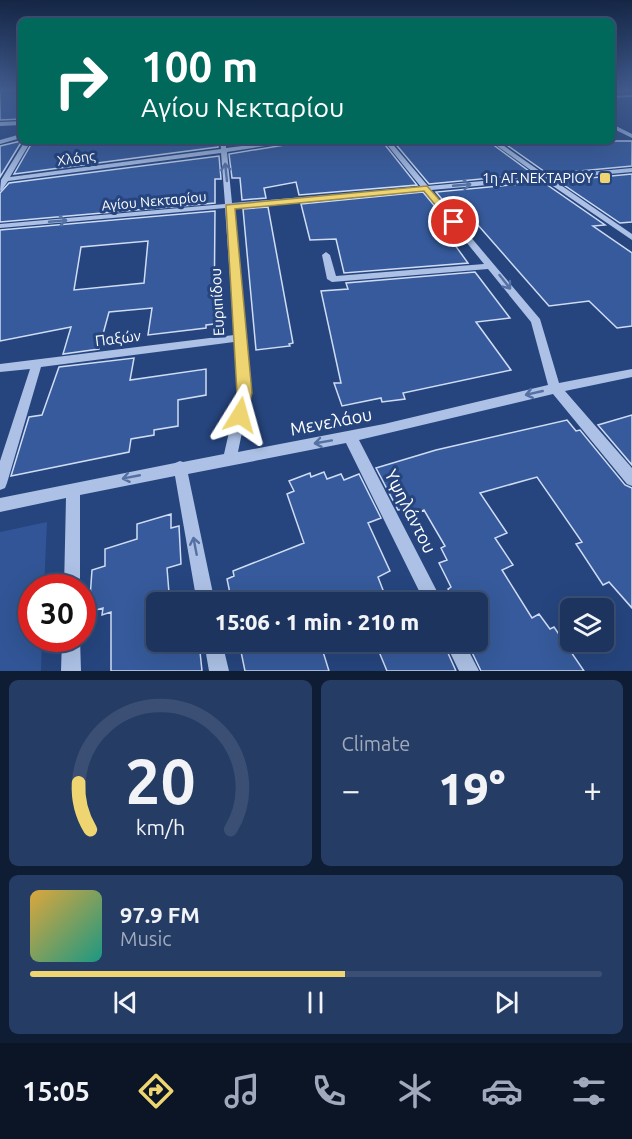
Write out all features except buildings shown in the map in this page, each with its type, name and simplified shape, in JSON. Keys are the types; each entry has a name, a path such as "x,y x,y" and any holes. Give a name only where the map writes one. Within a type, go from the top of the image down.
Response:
{"street":[{"path":"0,124 18,123"},
{"path":"615,128 632,136"},
{"path":"0,142 18,137"},
{"path":"0,189 26,144"},
{"name":"Χλόης","path":"4,180 223,146 251,144"},
{"path":"390,144 536,321 555,388 632,479"},
{"path":"497,144 632,238"},
{"name":"Ευριπίδου","path":"223,146 230,207 244,393 230,459"},
{"name":"Αγίου Νεκταρίου","path":"0,226 632,170"},
{"path":"326,255 332,279 492,266"},
{"name":"Παξών","path":"0,368 239,338"},
{"path":"0,483 37,363"},
{"name":"Μενελάου","path":"0,505 180,467 350,437 555,388 632,373"},
{"name":"Υψηλάντου","path":"350,437 429,592"},
{"path":"180,467 204,592"},
{"path":"72,574 73,489"},
{"path":"71,652 71,671"},
{"path":"215,652 219,671"},
{"path":"459,652 469,671"}],"shaded area":[{"path":"47,522 45,574 18,574 18,652 42,652 41,671 0,671 0,532"}],"place":[{"name":"1η ΑΓ.ΝΕΚΤΑΡΙΟΥ","path":"605,178"}],"route":[{"path":"240,415 244,393 230,207 427,189 454,222"}]}
